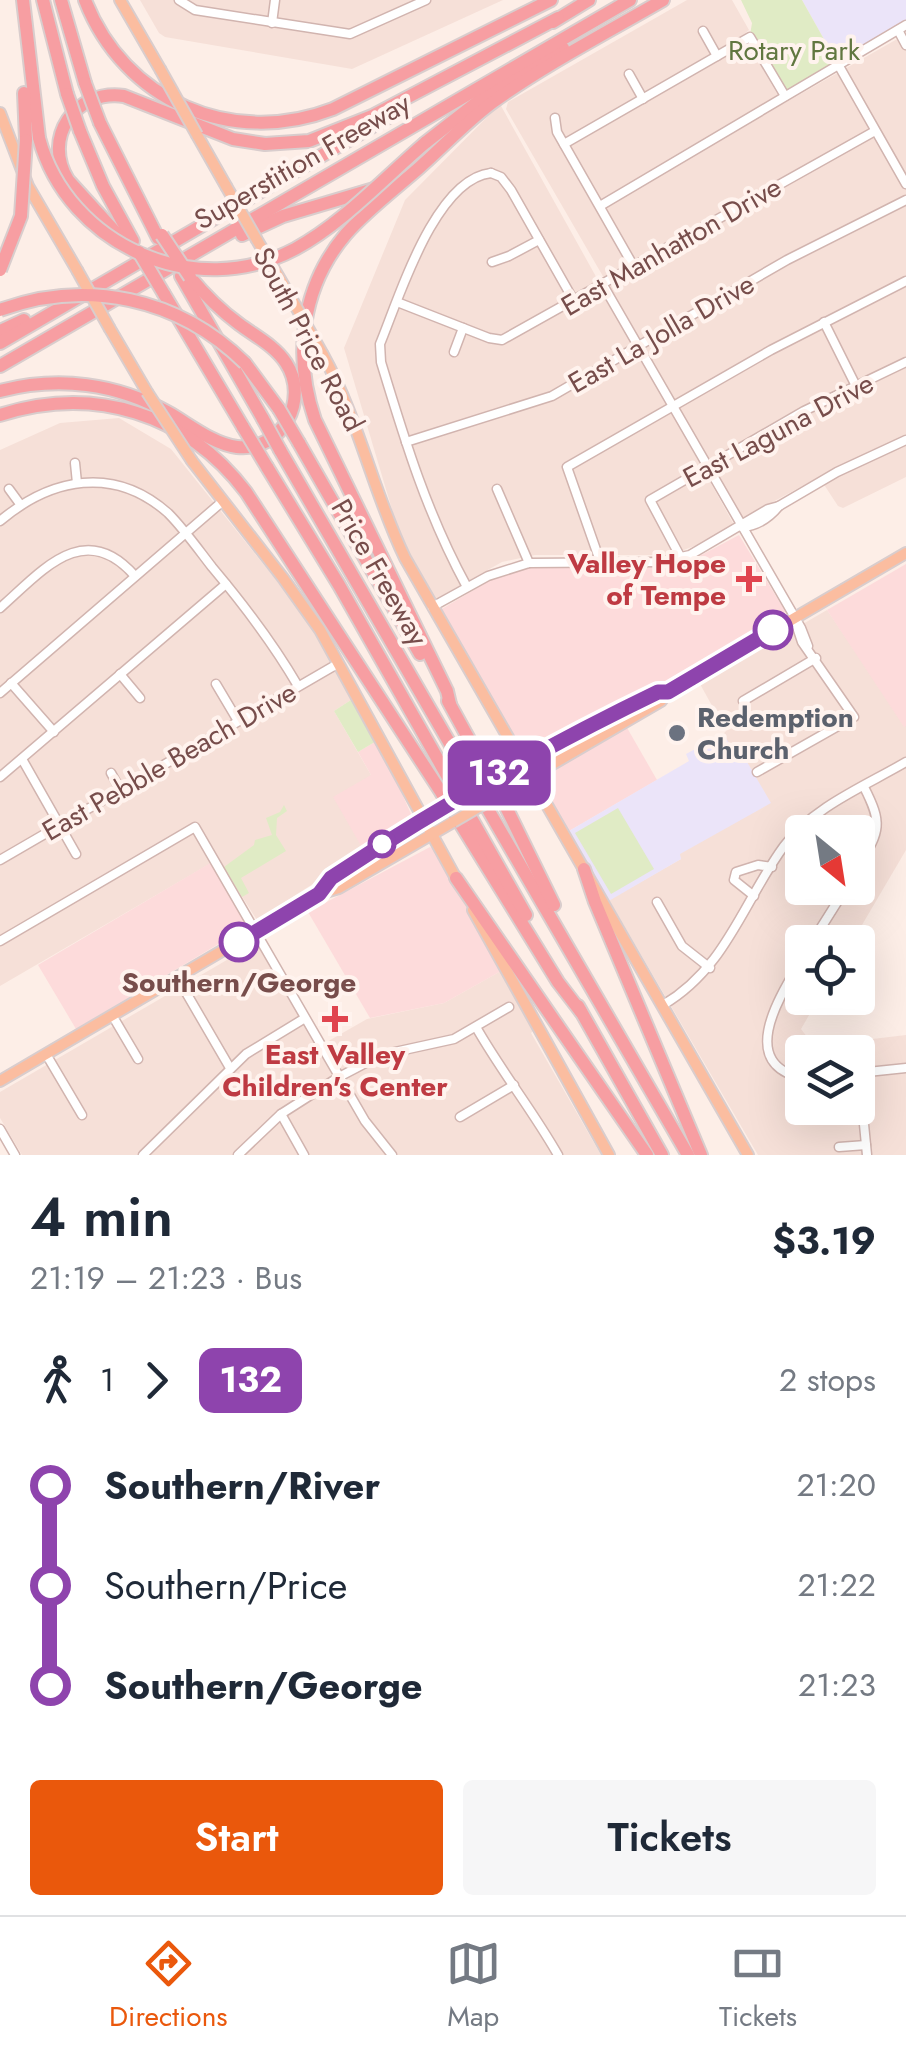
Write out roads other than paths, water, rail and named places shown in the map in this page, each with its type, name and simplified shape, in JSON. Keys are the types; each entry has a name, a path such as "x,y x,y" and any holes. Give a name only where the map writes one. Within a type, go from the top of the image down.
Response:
{"highway":[{"path":"0,270 21,216 32,139 23,0"},
{"name":"Price Freeway","path":"43,0 80,131 136,252 387,669 662,1155"},
{"name":"Price Freeway","path":"61,0 85,83 122,170 688,1155"},
{"path":"85,0 110,46 159,94 206,116 265,124 333,109 551,0"},
{"name":"Superstition Freeway","path":"0,342 589,0"},
{"path":"32,139 60,188 102,232 147,256 205,269 247,266 296,248 324,230 480,100 634,0"},
{"name":"Superstition Freeway","path":"0,366 634,0"},
{"path":"136,286 269,222 375,188 409,170 501,97 663,0"},
{"path":"136,252 61,168 57,150 60,134 69,116 82,104 107,95 124,96 224,137 265,144 308,140 372,116 558,18"},
{"path":"448,140 354,226 331,254 308,306 302,354 306,389 316,420 450,704"},
{"path":"0,390 45,383 98,387 145,401 228,445 248,447 271,439 293,411 292,372 281,356 218,308 185,276"},
{"path":"0,331 100,286"},
{"path":"0,310 35,299 67,295 96,294 136,300 200,327 245,362 300,443 450,704 504,802 555,908 564,936"},
{"path":"0,415 37,404 66,402 130,409 185,434 227,469 336,629 558,982 581,1012"},
{"path":"584,869 701,1155"},
{"path":"456,878 647,1155"}],"main road":[{"name":"South Price Road","path":"120,0 323,355 358,428 400,548 432,607 748,1155"},
{"path":"0,113 22,174 147,392 192,461 298,597 428,814 456,878 609,1155"},
{"path":"319,894 331,878 428,814 522,760 663,692 906,553"},
{"path":"0,1081 319,894 339,888 662,701 663,692"}],"street":[{"path":"179,0 195,10 350,34 426,0"},
{"path":"272,23 275,0"},
{"path":"600,206 902,28 906,44"},
{"path":"703,31 717,56"},
{"path":"564,144 750,37 785,96"},
{"path":"839,66 906,184"},
{"path":"629,74 643,99"},
{"path":"555,118 564,144 634,267"},
{"name":"East Manhatton Drive","path":"397,302 502,340 875,131"},
{"path":"491,173 493,160"},
{"path":"468,586 438,534 381,362 380,344 429,225 478,174 501,177 511,190 574,302"},
{"name":"East La Jolla Drive","path":"406,442 552,396 787,260 906,200"},
{"path":"492,262 539,240"},
{"path":"600,562 567,467 824,322 906,281"},
{"path":"603,285 808,646 854,717 757,772"},
{"path":"824,322 856,386"},
{"path":"454,352 463,328"},
{"name":"East Laguna Drive","path":"681,558 650,500 804,411 906,362"},
{"path":"432,607 468,586 529,563 658,562 681,558 750,526 837,472 906,440"},
{"path":"75,463 78,483"},
{"path":"140,494 144,482"},
{"path":"0,521 20,504 47,490 78,483 109,484 140,494 168,514 263,628 298,686"},
{"path":"9,489 20,504"},
{"path":"497,489 529,563"},
{"path":"0,693 223,501"},
{"path":"0,608 45,568 73,551 98,550 112,555 135,576"},
{"path":"0,777 226,584"},
{"path":"743,701 816,658"},
{"name":"East Pebble Beach Drive","path":"0,860 339,663"},
{"path":"120,674 140,698"},
{"path":"11,684 54,732"},
{"path":"216,684 238,722"},
{"path":"22,759 76,854"},
{"path":"662,1005 692,986 710,968 785,845 802,826 906,762"},
{"path":"111,773 120,789"},
{"path":"864,787 877,813 880,827 875,836"},
{"path":"0,942 195,828 365,1121 392,1155"},
{"path":"754,896 737,884 736,872 758,865 772,866"},
{"path":"657,902 682,946 710,968"},
{"path":"177,977 230,1068"},
{"path":"785,988 767,1027 768,1046 785,1071"},
{"path":"238,1155 280,1114 339,1077 381,1055 454,1038 509,1008"},
{"path":"112,1015 138,1059"},
{"path":"143,1155 230,1068 262,1043 306,1018"},
{"path":"476,1027 558,1155"},
{"path":"412,1049 413,1062"},
{"path":"46,1054 82,1115"},
{"path":"875,1071 906,1068"},
{"path":"460,1116 514,1085"},
{"path":"280,1114 304,1155"},
{"path":"864,1125 868,1155"},
{"path":"0,1129 16,1155"},
{"path":"839,1147 866,1144"}],"place":[{"name":"Valley Hope of Tempe","path":"749,579"},
{"name":"Redemption Church","path":"677,733"},
{"name":"Southern/George","path":"239,942"},
{"name":"East Valley Children's Center","path":"335,1019"}],"park label":[{"name":"Rotary Park","path":"794,50"}]}
